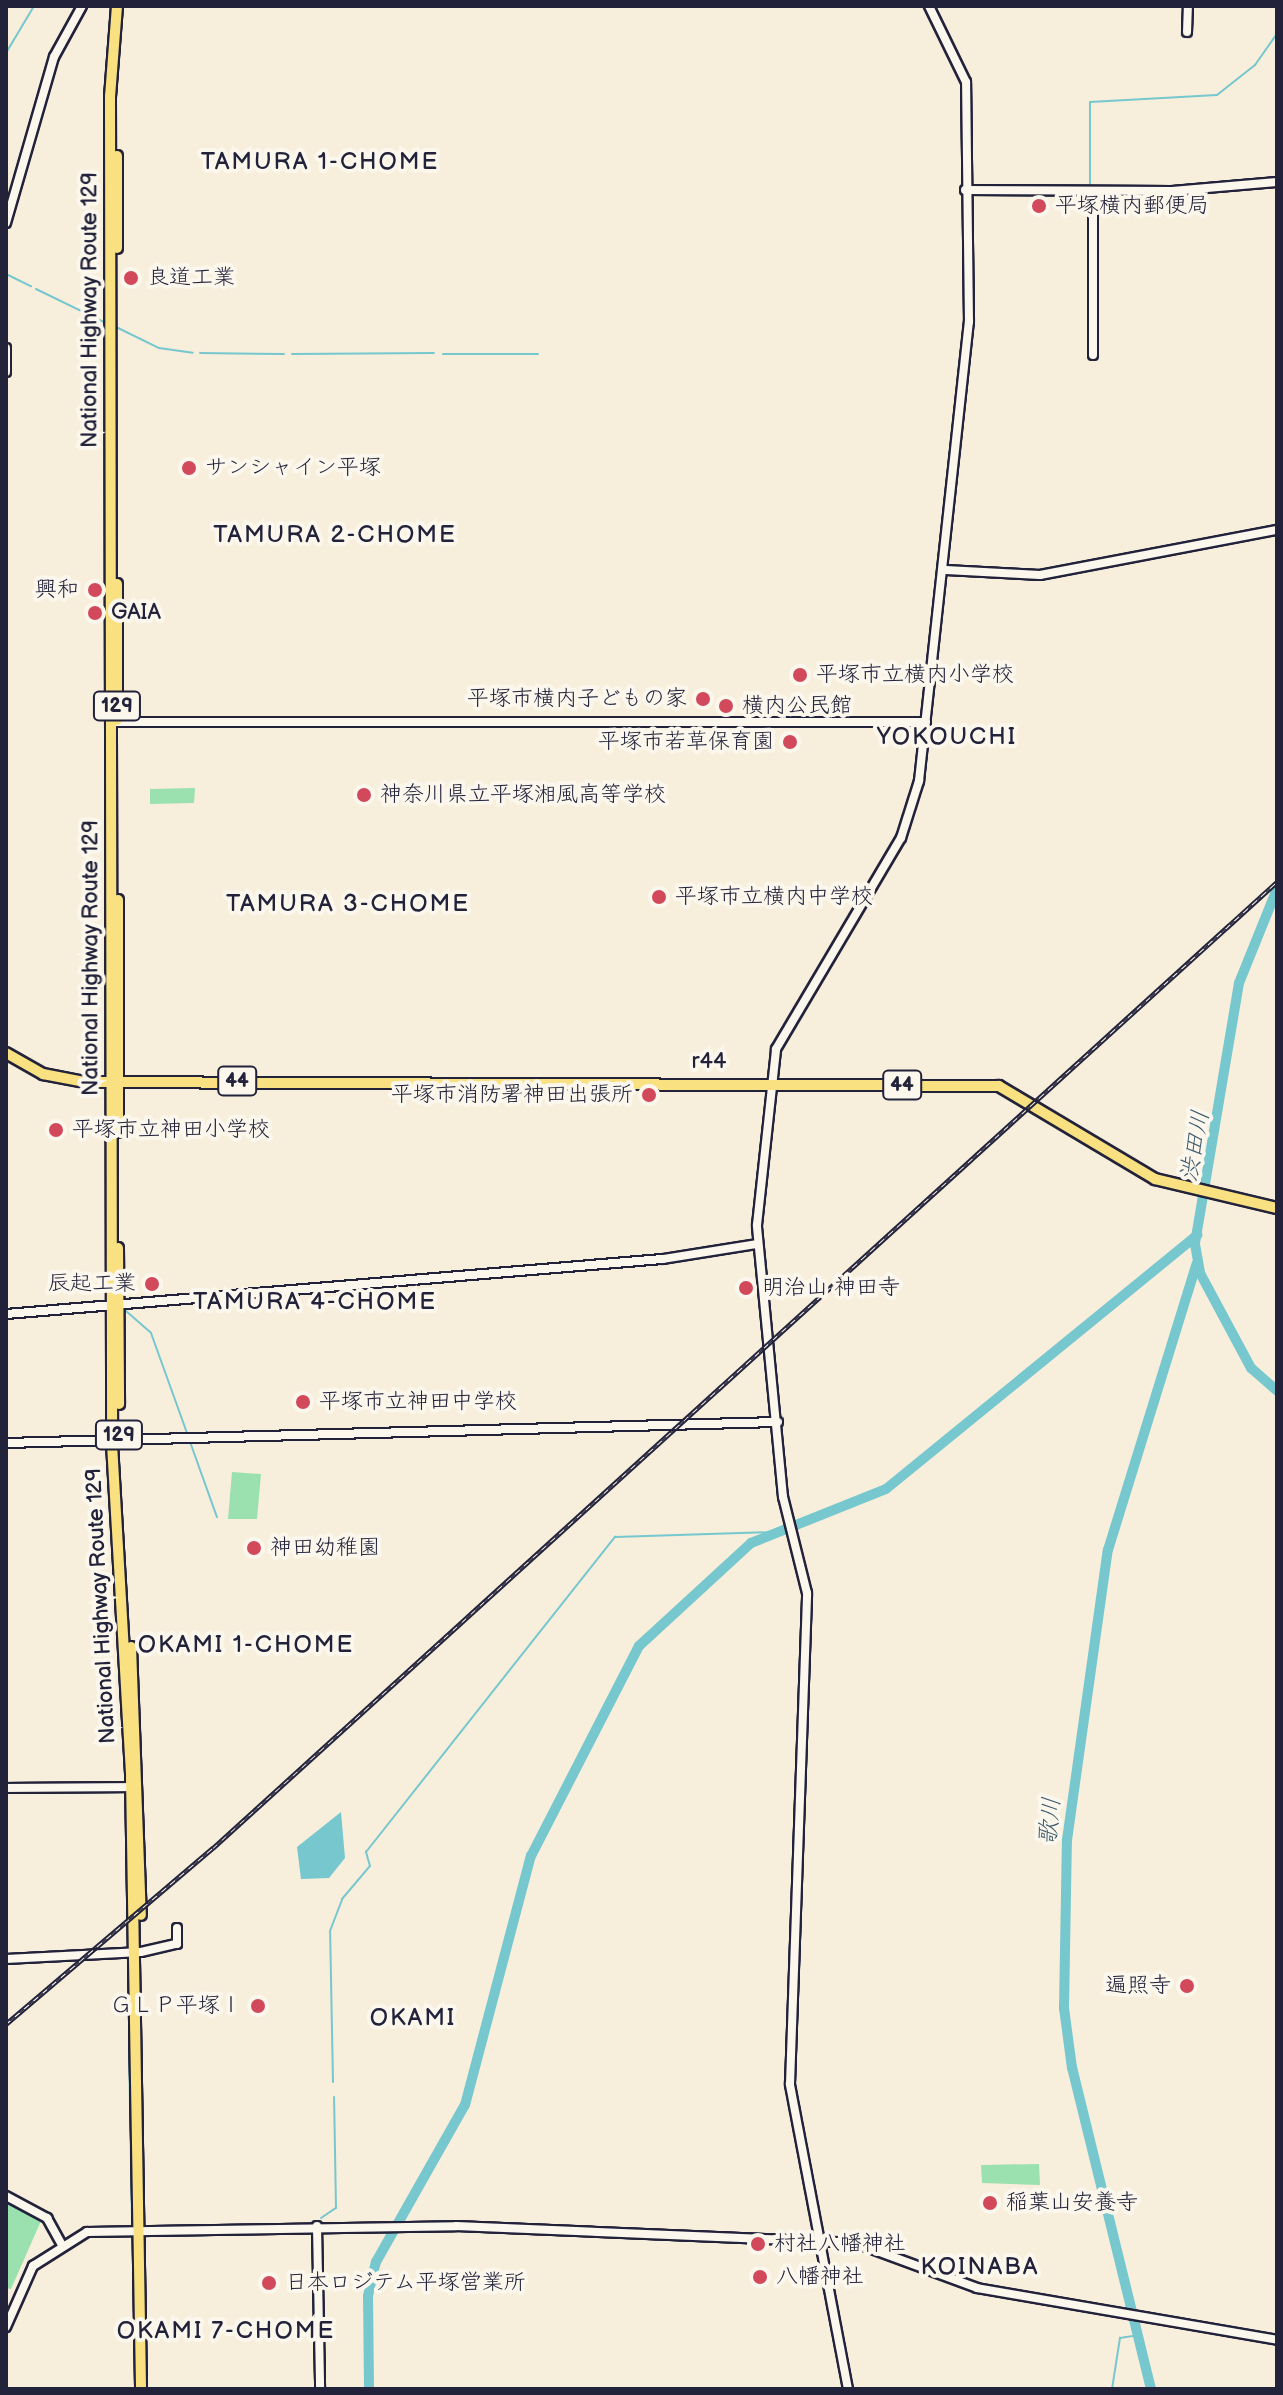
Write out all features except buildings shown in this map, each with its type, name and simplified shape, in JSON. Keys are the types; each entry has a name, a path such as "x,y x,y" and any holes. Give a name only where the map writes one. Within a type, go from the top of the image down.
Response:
{"main road":[{"name":"National Highway Route 129","path":"120,6 110,69 116,1444 134,1787 147,2389"},
{"name":"r44","path":"6,1053 55,1078 114,1082 772,1081 999,1086 1137,1171 1277,1208"},
{"name":"National Highway Route 129","path":"141,2389 142,2229"}],"street":[{"path":"6,223 11,193 54,57 82,6"},
{"path":"848,2389 790,2071 807,1593 790,1521 757,1244 772,1081 787,1025 908,823 926,722 946,570 969,322 966,82 929,6"},
{"path":"1187,32 1188,6"},
{"path":"965,190 1093,191 1277,182"},
{"path":"1093,191 1093,355"},
{"path":"6,348 6,372"},
{"path":"946,570 1040,575 1277,530"},
{"path":"114,722 926,722"},
{"path":"6,1314 663,1259 757,1244"},
{"path":"6,1443 116,1444 778,1422"},
{"path":"6,1788 134,1787"},
{"path":"6,1959 138,1952 177,1944 177,1928"},
{"path":"6,2196 47,2218 61,2243"},
{"path":"317,2226 320,2389"},
{"path":"6,2327 22,2281 61,2243 98,2230 396,2226 861,2244 977,2288 1277,2340"}],"green space":[{"path":"195,788 194,803 150,804 150,789"},
{"path":"232,1472 261,1474 257,1519 228,1519"},
{"path":"1039,2164 1040,2185 982,2183 981,2165"},
{"path":"6,2203 41,2221 11,2289 6,2288"}],"water":[{"path":"341,1812 345,1858 329,1878 301,1879 297,1847"}],"waterway":[{"path":"6,53 34,6"},
{"path":"1090,189 1090,102 1217,95 1255,65 1277,33"},
{"path":"6,274 31,286"},
{"path":"36,289 106,323"},
{"path":"116,327 159,348 193,353"},
{"path":"200,353 284,354"},
{"path":"292,354 434,353"},
{"path":"443,354 538,354"},
{"name":"渋田川","path":"1277,889 1239,983 1195,1244 1200,1273 1251,1368 1277,1391"},
{"path":"369,2389 368,2296 376,2262 465,2105 531,1856 639,1646 751,1543 886,1489 1197,1235"},
{"name":"歌川","path":"1151,2389 1072,2068 1064,2008 1067,1840 1108,1550 1197,1263"},
{"path":"126,1311 151,1333 187,1433"},
{"path":"189,1439 217,1517"},
{"path":"333,2082 330,1931 342,1899 370,1866 366,1852 615,1537 777,1532"},
{"path":"129,2049 132,2221"},
{"path":"321,2218 336,2208 334,2097"},
{"path":"1112,2389 1120,2338 1140,2335"}],"railway":[{"path":"6,2024 213,1848 1277,882"}],"place":[{"name":"平塚横内郵便局","path":"1039,206"},
{"name":"良道工業","path":"131,278"},
{"name":"サンシャイン平塚","path":"189,468"},
{"name":"興和","path":"95,590"},
{"name":"GAIA","path":"95,613"},
{"name":"平塚市立横内小学校","path":"800,675"},
{"name":"平塚市横内子どもの家","path":"703,699"},
{"name":"横内公民館","path":"726,706"},
{"name":"平塚市若草保育園","path":"790,742"},
{"name":"神奈川県立平塚湘風高等学校","path":"364,795"},
{"name":"平塚市立横内中学校","path":"659,897"},
{"name":"平塚市消防署神田出張所","path":"649,1095"},
{"name":"平塚市立神田小学校","path":"56,1130"},
{"name":"辰起工業","path":"152,1284"},
{"name":"明治山 神田寺","path":"746,1288"},
{"name":"平塚市立神田中学校","path":"303,1402"},
{"name":"神田幼稚園","path":"254,1548"},
{"name":"遍照寺","path":"1187,1986"},
{"name":"ＧＬＰ平塚Ⅰ","path":"258,2006"},
{"name":"稲葉山安養寺","path":"990,2203"},
{"name":"村社八幡神社","path":"758,2244"},
{"name":"八幡神社","path":"760,2277"},
{"name":"日本ロジテム平塚営業所","path":"269,2283"}],"district":[{"name":"TAMURA 1-CHOME","path":"320,162"},
{"name":"TAMURA 2-CHOME","path":"335,535"},
{"name":"YOKOUCHI","path":"947,737"},
{"name":"TAMURA 3-CHOME","path":"348,904"},
{"name":"TAMURA 4-CHOME","path":"315,1302"},
{"name":"OKAMI 1-CHOME","path":"246,1645"},
{"name":"OKAMI","path":"413,2018"},
{"name":"KOINABA","path":"980,2267"},
{"name":"OKAMI 7-CHOME","path":"226,2331"}]}
